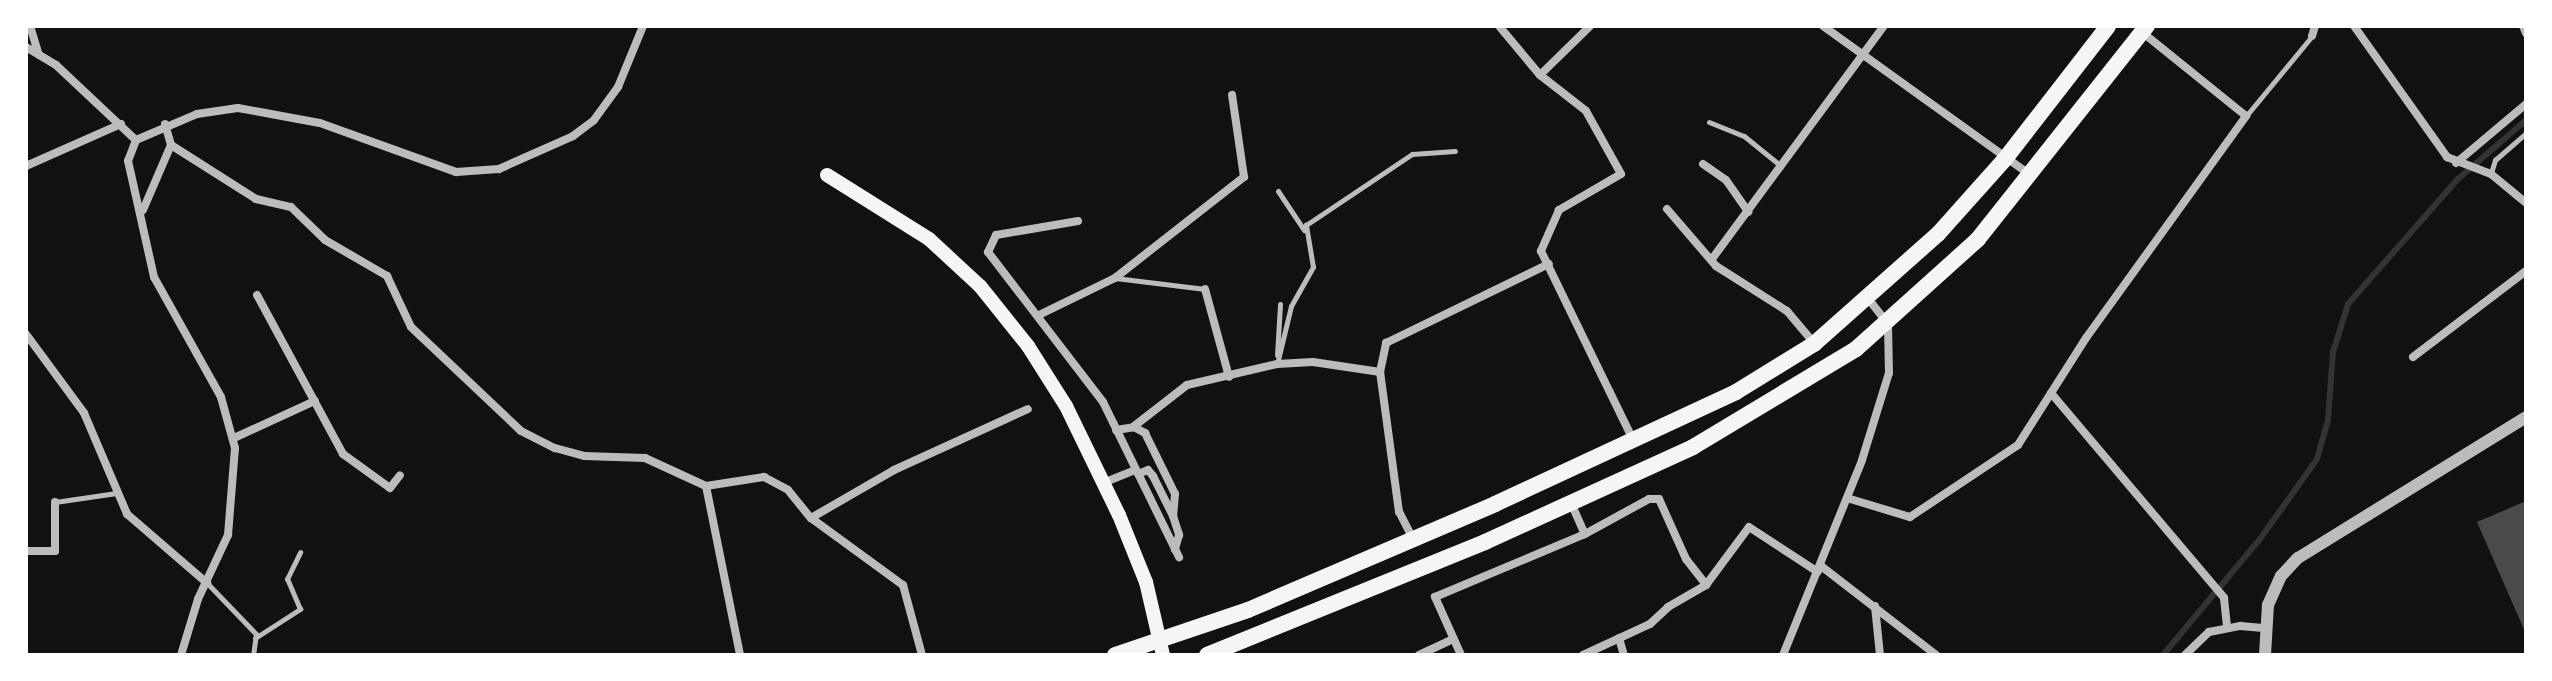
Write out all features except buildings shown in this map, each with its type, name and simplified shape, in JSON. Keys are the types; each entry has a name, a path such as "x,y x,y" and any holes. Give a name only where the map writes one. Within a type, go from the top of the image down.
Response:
{"highway":[{"path":"1115,655 1162,648 1414,540 1736,392 1814,344 1938,234 2005,159 2108,26"},
{"path":"1207,655 1571,503 1741,422 1888,324 1943,275 2031,176 2144,29"}],"main road":[{"path":"827,175 929,239 980,286 1028,346 1066,406 1103,483 1146,582 1162,648"}],"street":[{"path":"30,26 39,55"},
{"path":"181,655 231,517 234,438 221,397 157,286 128,161 136,140 165,124 213,110 273,111 456,172 499,169 573,136 594,120 618,87 643,26"},
{"path":"1540,75 1590,26"},
{"path":"1823,26 2031,176"},
{"path":"1712,259 1884,26"},
{"path":"2312,36 2315,26"},
{"path":"2354,26 2458,163 2487,174 2526,203"},
{"path":"2523,26 2526,33"},
{"path":"1501,27 1540,75 1586,111 1621,174 1559,210 1541,251 1633,441"},
{"path":"1847,498 1910,517 2004,458 2246,116 2144,29"},
{"path":"26,47 121,124 136,140"},
{"path":"1039,315 1115,278 1244,177 1232,95"},
{"path":"2458,163 2526,104"},
{"path":"26,166 121,124"},
{"path":"142,216 171,145 165,124"},
{"path":"171,145 256,199 291,207 325,240 387,276 411,327 521,431 584,456 645,458 706,486 764,477 788,490 811,518 903,585 922,655"},
{"path":"1703,164 1726,180 1748,212"},
{"path":"1667,209 1712,259 1787,311 1814,344"},
{"path":"1078,221 996,235 988,252 1103,402 1116,430 1137,472 1177,553 1179,535 1173,516 1148,470 1137,472 1103,483"},
{"path":"1414,540 1399,512 1380,372 1386,343 1549,264"},
{"path":"2413,357 2526,271"},
{"path":"1205,289 1229,377"},
{"path":"257,295 343,454 390,488 400,475"},
{"path":"1783,655 1847,498 1889,373 1888,324 1868,298"},
{"path":"26,334 84,413 127,514 207,583"},
{"path":"1116,430 1133,427 1187,385 1277,364 1313,362 1380,372"},
{"path":"2051,393 2224,598 2227,628"},
{"path":"234,438 315,401"},
{"path":"811,518 894,470 1028,409"},
{"path":"2265,655 2263,628 2281,576 2314,544 2526,417"},
{"path":"1133,427 1145,433 1159,458 1175,494 1173,516"},
{"path":"706,486 740,655"},
{"path":"1461,655 1435,597 1585,534 1649,499 1659,499 1686,559 1706,585"},
{"path":"26,551 55,551 55,502"},
{"path":"1571,503 1585,534"},
{"path":"1583,655 1650,624 1706,585 1749,527 1875,606 1936,655"},
{"path":"1875,606 1880,655"},
{"path":"2185,655 2209,632 2227,628 2263,628"},
{"path":"1619,638 1624,655"},
{"path":"1419,655 1453,639"}],"lane":[{"path":"2246,116 2312,36"},
{"path":"1709,122 1744,136 1782,167"},
{"path":"2487,174 2495,160 2526,133"},
{"path":"1304,230 1412,154 1455,151"},
{"path":"1277,364 1291,306 1313,267 1304,230 1278,191"},
{"path":"1115,278 1205,289"},
{"path":"1277,364 1280,304"},
{"path":"55,502 116,493"},
{"path":"255,638 300,609 287,579 300,552"},
{"path":"207,583 225,595 255,638 253,655"}],"waterway":[{"path":"2163,655 2260,539 2317,459 2328,420 2333,352 2348,304 2458,179 2526,120"}]}
